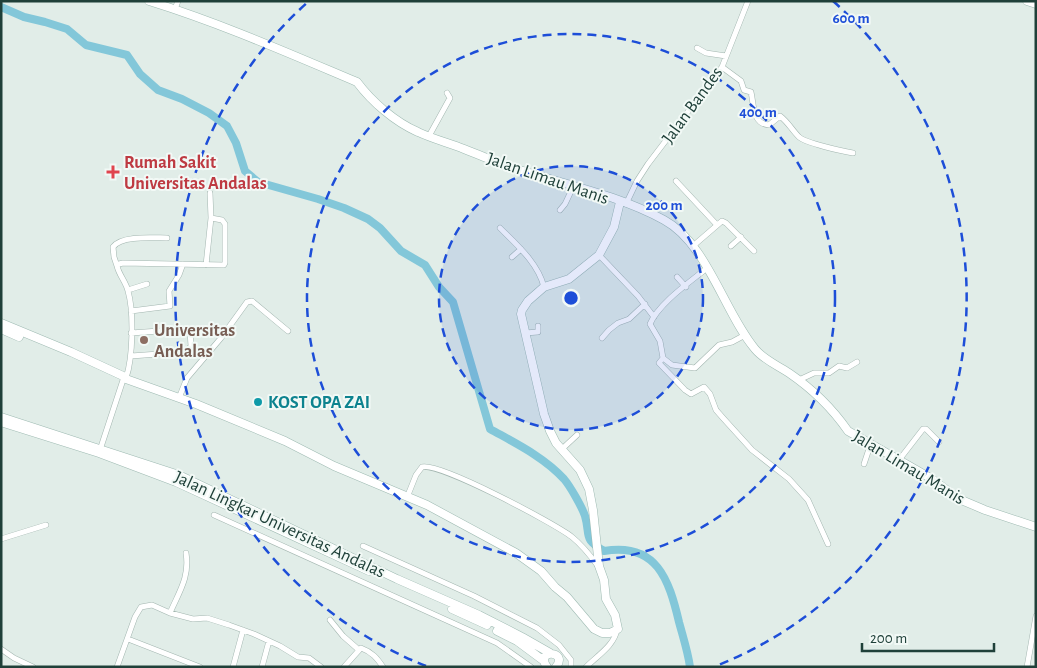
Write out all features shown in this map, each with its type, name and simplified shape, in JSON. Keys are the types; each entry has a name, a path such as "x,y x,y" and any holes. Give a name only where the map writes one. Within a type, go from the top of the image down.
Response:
{"street":[{"name":"Jalan Limau Manis","path":"149,1 296,55 357,82 363,90 397,120 418,132 511,167 574,184 644,211 672,225 682,233 707,268 745,335 761,356 799,380 839,418 848,431 932,479 959,498 985,510 1036,527"},
{"path":"174,9 178,1"},
{"name":"Jalan Bandes","path":"623,203 648,164 722,67 748,1"},
{"path":"1027,1 1036,4"},
{"path":"697,48 706,53 726,56"},
{"path":"722,67 740,81 744,90 751,92 755,113 762,124 769,125 780,116 797,135 808,143 853,152"},
{"path":"429,136 450,98 447,93"},
{"path":"676,181 717,224"},
{"path":"560,210 565,204 574,184"},
{"path":"206,265 211,218 210,193"},
{"path":"586,667 612,642 618,629 615,615 606,599 604,580 598,563 593,510 586,480 580,470 553,439 544,414 521,314 528,301 547,286 569,279 599,255 614,227 623,203"},
{"path":"117,266 123,263 221,266 225,262 224,221 211,218"},
{"path":"692,246 717,224 724,222 754,250"},
{"path":"500,228 521,249 547,286"},
{"path":"731,246 741,237"},
{"path":"100,451 131,356 128,290 117,266 113,247 115,244 129,239 168,238"},
{"path":"512,257 521,249"},
{"path":"599,255 654,317"},
{"path":"130,311 170,306 168,293 179,275 183,264"},
{"path":"707,268 661,307 650,324 660,341 663,358 672,365 695,368 719,346 745,335"},
{"path":"677,277 686,286"},
{"path":"128,290 147,284"},
{"path":"180,398 188,378 221,338 247,302 252,301 288,331"},
{"path":"602,338 618,323 629,319 644,304"},
{"path":"1,323 40,343 124,379 180,398 285,442 334,466 408,495 516,553 540,571 567,597 594,629 602,633 610,633 618,629"},
{"path":"525,334 538,332 538,326"},
{"path":"131,333 187,328 190,331 191,346 186,352 131,356"},
{"path":"1,330 40,343"},
{"path":"663,358 659,363 685,390 692,394 704,387 710,394 716,410 752,450 789,479 808,500 828,544"},
{"path":"799,380 814,373 830,373 839,366 850,367 857,362"},
{"name":"Jalan Lingkar Universitas Andalas","path":"1,417 100,451 179,474 522,636 550,653 555,654 559,665"},
{"name":"Jalan Lingkar Universitas Andalas","path":"1,422 33,429"},
{"path":"899,460 923,429 926,429 939,442"},
{"path":"562,449 577,434"},
{"path":"864,464 871,443"},
{"name":"Jalan Lingkar Universitas Andalas","path":"100,451 176,482 486,625 517,641 545,664"},
{"path":"408,495 416,475 422,467 429,466 443,471 498,495 571,536 598,563"},
{"path":"214,515 497,643 531,667"},
{"path":"1,539 46,525"},
{"path":"362,546 474,596 537,628 559,645 571,660 571,667"},
{"path":"170,613 188,570 186,553"},
{"path":"117,667 135,617 141,607 152,605 170,613 193,619 207,618 243,630 280,646 298,658 309,658 321,667"},
{"path":"1027,667 1036,616"},
{"path":"330,620 358,650"},
{"path":"233,667 243,630"},
{"path":"128,639 199,667"},
{"path":"262,667 269,641"},
{"path":"344,667 358,650 362,648 378,658 383,667"},
{"path":"1,649 33,667"},
{"path":"545,664 545,657 550,653"}],"waterway":[{"path":"1,7 24,17 67,29 86,45 127,55 140,74 158,90 182,99 209,113 227,126 236,143 245,171 258,182 318,199 368,219 380,228 401,251 425,265 439,287 453,302 490,429 538,457 564,479 583,512 587,523 588,536 597,547 604,551 622,550 637,552 648,558 658,567 671,592 690,667"}],"place":[{"name":"Rumah Sakit Universitas Andalas","path":"113,172"},
{"name":"Universitas Andalas","path":"144,340"},
{"name":"KOST OPA ZAI","path":"258,402"}]}
